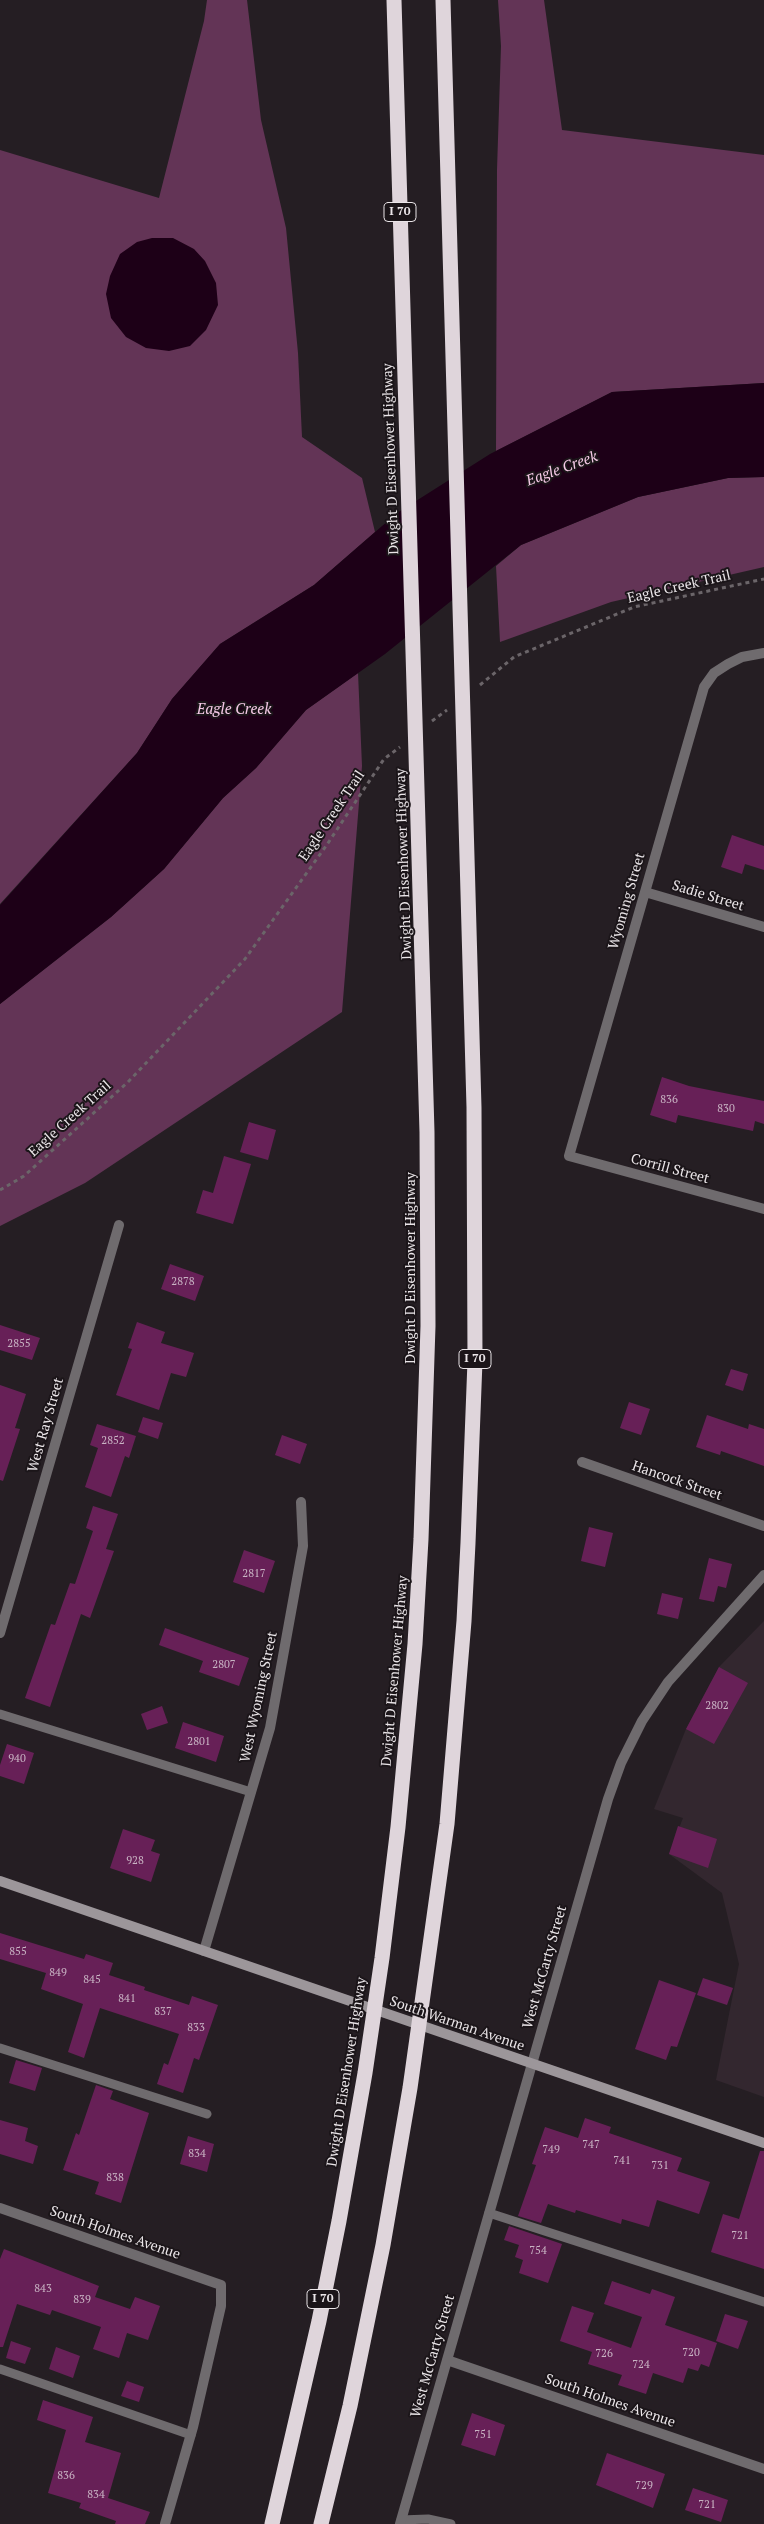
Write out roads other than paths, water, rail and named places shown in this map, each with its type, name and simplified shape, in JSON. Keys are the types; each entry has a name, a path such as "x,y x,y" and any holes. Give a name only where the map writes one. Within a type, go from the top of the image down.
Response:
{"highway":[{"name":"Dwight D Eisenhower Highway","path":"272,2524 319,2322 365,2073 382,1958 405,1755 415,1644 427,1394 427,1132 394,0"},
{"name":"I 70","path":"321,2524 350,2406 383,2245 410,2088 447,1824 464,1621 475,1379 474,1107 442,0"}],"main road":[{"name":"South Warman Avenue","path":"0,1881 764,2143"}],"street":[{"name":"Wyoming Street","path":"568,1156 704,686 714,674 728,664 742,657 764,653"},
{"name":"Sadie Street","path":"645,892 764,927"},
{"name":"Corrill Street","path":"568,1156 764,1209"},
{"name":"West Ray Street","path":"0,1634 118,1224"},
{"name":"Hancock Street","path":"582,1462 764,1526"},
{"name":"West Wyoming Street","path":"204,1951 270,1728 303,1546 301,1502"},
{"name":"West McCarty Street","path":"400,2522 608,1799 628,1746 656,1697 764,1575"},
{"name":"South Holmes Avenue","path":"0,2208 222,2285 221,2306 191,2435"},
{"name":"South Holmes Avenue","path":"447,2360 764,2469"},
{"path":"165,2524 191,2435"}],"lane":[{"path":"0,1714 251,1792"},
{"path":"0,2048 207,2114"},
{"path":"489,2214 764,2302"},
{"path":"0,2369 191,2435"},
{"path":"400,2522 428,2519 451,2524"}],"water":[{"path":"152,238 173,238 194,249 205,261 216,283 218,305 206,330 190,346 169,351 146,348 126,337 111,318 106,294 110,276 120,254 137,242"},
{"name":"Eagle Creek","path":"764,383 764,477 728,478 638,497 521,545 385,654 306,710 256,768 223,798 164,869 111,917 0,1004 0,905 137,753 172,699 220,644 314,585 397,513 490,454 612,392"}]}
